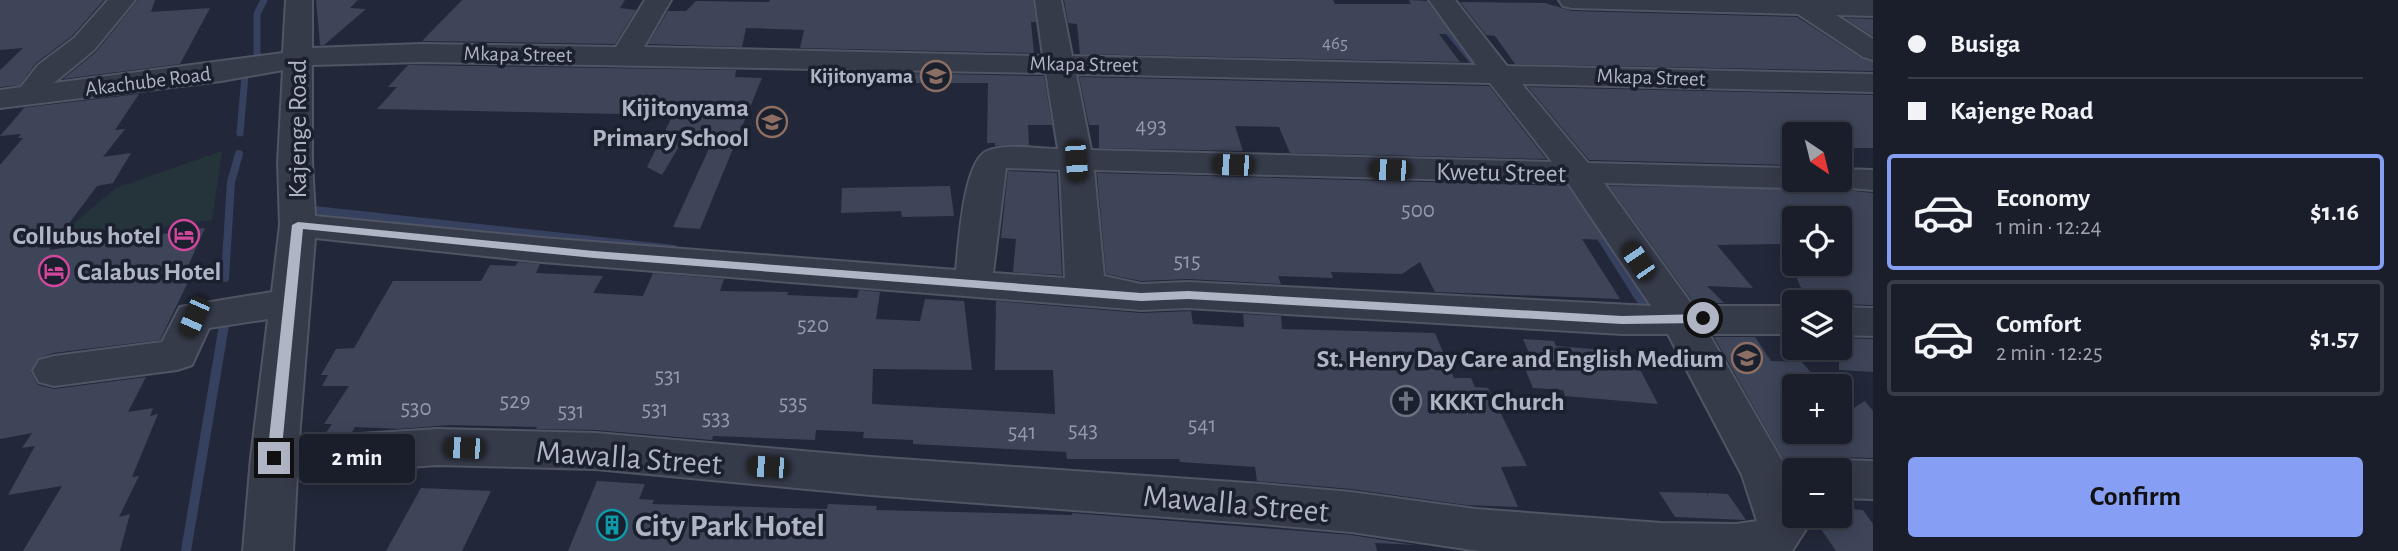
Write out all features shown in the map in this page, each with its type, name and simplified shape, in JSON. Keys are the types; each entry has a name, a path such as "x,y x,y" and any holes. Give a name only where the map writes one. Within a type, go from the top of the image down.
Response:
{"street":[{"path":"40,95 36,87 48,71 84,44 122,0"},
{"name":"Kajenge Road","path":"268,551 274,458 298,225 296,61 299,0"},
{"path":"625,55 658,0"},
{"path":"1048,0 1076,161 1085,285 1141,297"},
{"name":"Mawalla Street","path":"274,458 437,447 596,451 871,476 1351,512 1474,541 1736,544 1763,541 1775,536 1783,526 1780,476 1681,318 1579,173 1463,32 1442,0"},
{"path":"1572,0 1873,8"},
{"path":"1801,4 1873,51"},
{"name":"Mkapa Street","path":"296,61 316,56 421,53 625,55 1873,83"},
{"name":"Akachube Road","path":"0,99 296,61"},
{"name":"Kwetu Street","path":"973,283 985,182 992,162 998,158 1782,178"},
{"path":"1852,179 1873,180"},
{"path":"298,225 555,251 1141,297 1188,295 1622,320 1782,320"},
{"path":"54,371 177,355 194,317 290,302"},
{"path":"1852,321 1873,322"},
{"path":"1852,479 1873,480"}],"shaded area":[{"path":"222,151 212,220 51,242 116,188"}],"building":[{"path":"0,0 104,0 72,36 36,63 20,85 0,87 0,70 23,48 0,50"},
{"path":"138,0 155,0 151,12 210,8 180,64 63,79 96,52"},
{"path":"316,0 358,0 350,8 366,9 324,45 320,45"},
{"path":"462,0 625,0 620,8 636,10 615,44 422,41"},
{"path":"1033,0 1036,22 1031,22 1034,53 800,48 804,30 746,28 742,47 648,44 668,11 686,11 696,1"},
{"path":"1064,0 1333,0 1335,4 1411,4 1409,0 1427,1 1451,34 1439,34 1460,62 1080,54 1077,24 1068,23"},
{"path":"1460,2 1545,3 1572,11 1797,17 1862,59 1873,62 1873,71 1515,64 1495,36 1486,35"},
{"path":"1845,18 1873,19 1873,36"},
{"path":"408,65 736,70 735,77 762,78 700,229 673,227 712,142 689,130 662,175 647,167 673,115 377,109 397,87 388,87"},
{"path":"846,72 1044,76 1052,125 1028,125 1029,145 995,146 995,143 987,143 988,83 899,83 844,78"},
{"path":"1079,77 1489,86 1546,159 1290,153 1279,127 1235,126 1243,151 1099,148 1099,125 1089,125"},
{"path":"1528,87 1873,95 1873,148 1852,148 1852,122 1782,122 1782,165 1589,160"},
{"path":"139,94 115,130 125,129 103,157 131,153 113,183 97,186 49,250 205,228 180,284 188,282 160,340 53,353 37,359 31,372 38,385 54,389 146,377 128,412 153,408 150,416 158,414 132,477 139,476 119,517 130,514 120,551 23,551 62,486 8,495 35,446 22,448 32,433 0,439 0,165 23,138 18,138 21,134 0,136 24,108 21,108"},
{"path":"1008,171 1057,173 1062,275 1013,272 1016,239 1001,238"},
{"path":"1097,173 1567,186 1604,240 1582,239 1620,299 1435,292 1420,262 1402,274 1331,272 1333,278 1278,276 1281,284 1188,279 1141,281 1106,274"},
{"path":"950,186 954,216 902,217 901,211 841,213 842,188"},
{"path":"1609,186 1782,188 1782,192 1852,191 1873,193 1873,305 1852,304 1852,290 1802,290 1796,276 1852,276 1852,206 1782,206 1782,246 1781,244 1717,245 1753,288 1707,286 1724,303 1694,303"},
{"path":"518,262 540,264 536,273 603,276 593,293 643,296 653,273 724,279 720,291 788,292 787,295 857,298 859,290 880,292 876,319 920,321 925,299 964,301 972,370 873,369 872,404 1055,414 1053,370 995,370 996,301 1141,313 1191,311 1193,324 1244,327 1243,314 1281,316 1282,329 1435,333 1454,378 1471,378 1475,387 1488,388 1527,466 1501,467 1518,507 1466,505 1351,489 1257,481 1255,467 1180,462 1179,459 1067,459 1066,452 913,444 913,440 863,438 864,432 816,430 815,440 713,436 712,440 596,430 450,425 399,429 355,427 352,432 325,434 332,424 324,424 349,386 322,386 328,375 321,375 336,349 354,348 393,281 481,281 490,265 515,266"},
{"path":"1714,337 1755,337 1771,361 1802,362 1812,374 1782,374 1782,444 1852,444 1852,409 1865,401 1873,411 1873,458 1783,458"},
{"path":"1852,338 1873,339 1873,372 1839,370 1839,360 1852,360"},
{"path":"1523,339 1554,341 1556,346 1631,352 1658,404 1565,396 1563,390 1533,388 1518,352 1529,353"},
{"path":"597,481 645,484 639,499 654,500 652,504 827,509 828,504 877,506 876,510 1072,513 1351,535 1415,545 1375,543 1377,551 568,551"},
{"path":"421,488 491,491 462,551 386,551"},
{"path":"1659,492 1707,493 1708,497 1708,493 1728,494 1746,520 1675,517"},
{"path":"1852,509 1863,510 1873,524 1873,551 1836,551 1820,528 1852,528"}],"waterway":[{"path":"250,60 257,59 257,14 264,0"},
{"path":"1443,25 1481,71"},
{"path":"238,76 245,75 240,133"},
{"path":"225,278 231,182 239,154"},
{"path":"1566,182 1649,314"},
{"path":"314,210 674,249"},
{"path":"224,327 226,315"},
{"path":"186,551 224,325"}],"place":[{"name":"Kijitonyama","path":"936,76"},
{"name":"Kijitonyama Primary School","path":"772,122"},
{"name":"Collubus hotel","path":"184,235"},
{"name":"Calabus Hotel","path":"54,271"},
{"name":"St. Henry Day Care and English Medium","path":"1747,358"},
{"name":"KKKT Church","path":"1406,401"},
{"name":"City Park Hotel","path":"612,525"}],"route":[{"path":"274,458 298,225 542,250 1141,297 1188,295 1622,320 1703,318"}]}
